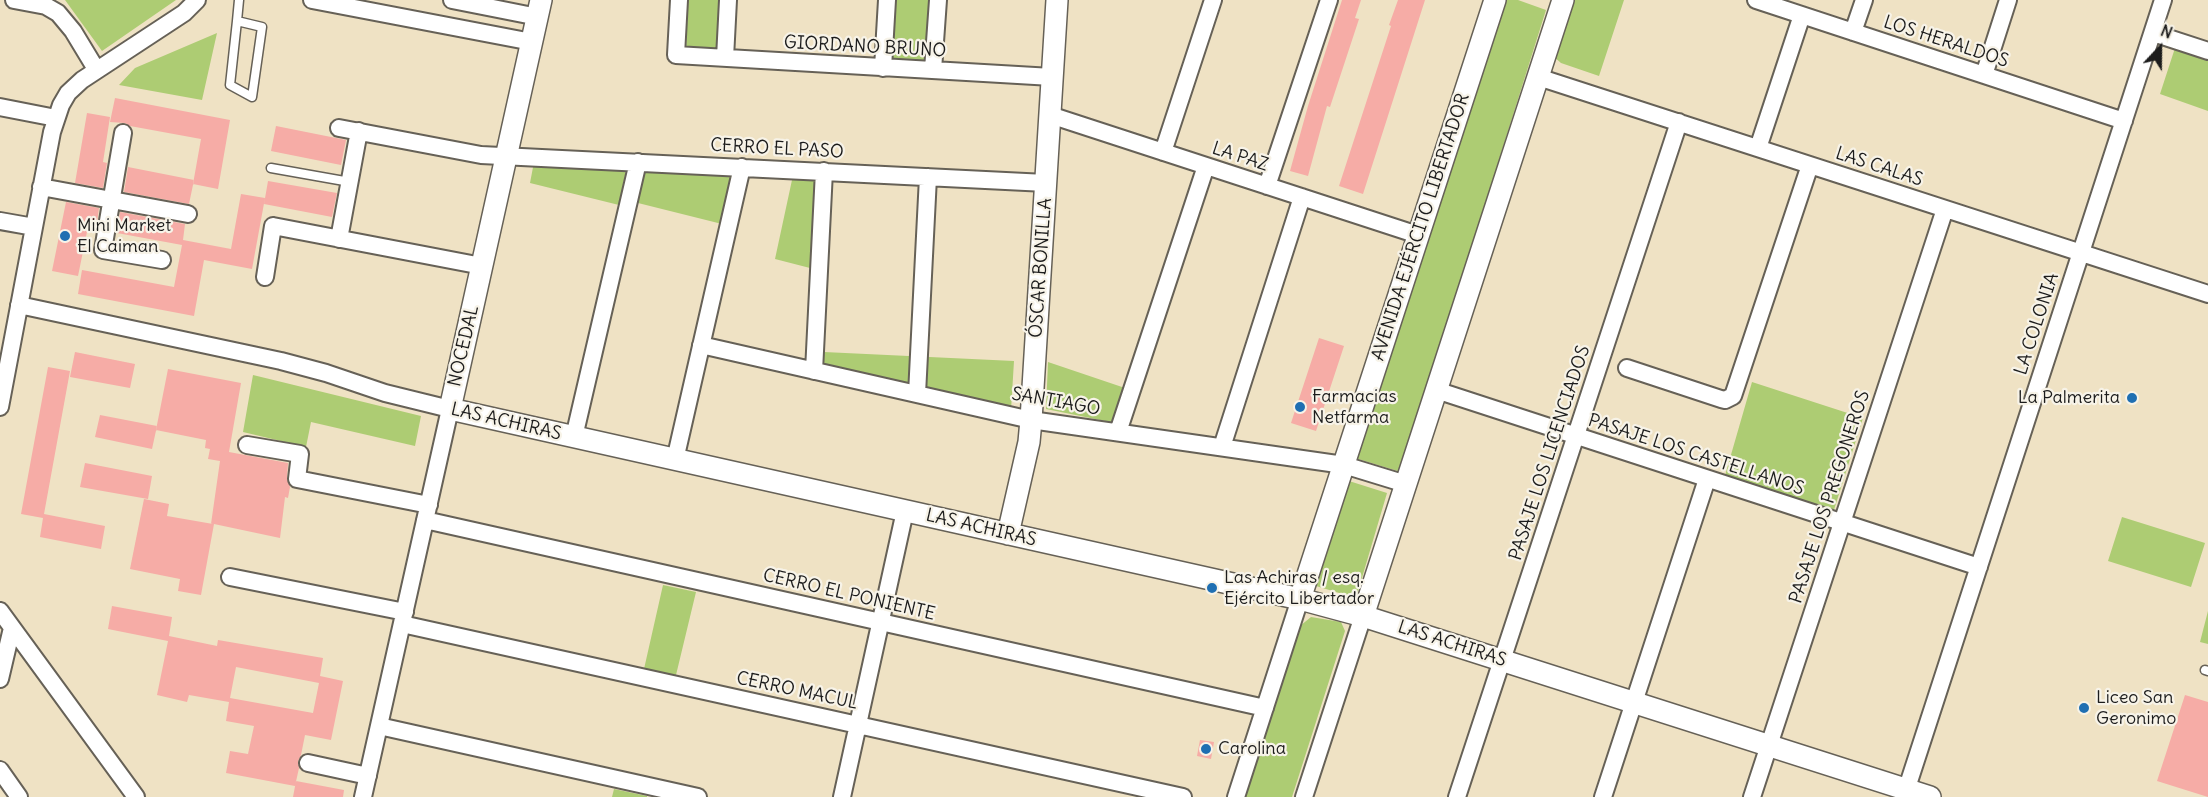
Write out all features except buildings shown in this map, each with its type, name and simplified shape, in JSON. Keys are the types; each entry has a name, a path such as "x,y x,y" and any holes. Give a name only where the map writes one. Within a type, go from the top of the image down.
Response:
{"street":[{"path":"14,0 46,6 58,13 73,31 96,69"},
{"path":"0,407 41,187 56,118 68,93 96,69 184,13 197,0"},
{"path":"312,0 532,42"},
{"path":"452,0 540,8"},
{"name":"GIORDANO BRUNO","path":"679,0 676,55 1052,77"},
{"path":"725,58 728,0"},
{"path":"884,68 887,0"},
{"path":"933,70 938,0"},
{"name":"ÓSCAR BONILLA","path":"1008,534 1027,453 1031,420 1057,0"},
{"path":"1163,152 1213,0"},
{"path":"1267,186 1329,0"},
{"name":"AVENIDA EJÉRCITO LIBERTADOR","path":"1236,797 1495,0"},
{"path":"1304,797 1563,0"},
{"name":"LOS HERALDOS","path":"1756,0 2124,121"},
{"path":"1853,32 1864,0"},
{"path":"1983,75 2008,0"},
{"name":"LA COLONIA","path":"1905,793 2163,0"},
{"name":"NOCEDAL","path":"363,797 540,8"},
{"path":"1758,148 1802,15"},
{"path":"2153,33 2208,51"},
{"name":"LAS CALAS","path":"1538,76 2208,294"},
{"path":"0,107 56,118"},
{"name":"LA PAZ","path":"1050,116 1418,235"},
{"name":"PASAJE LOS LICENCIADOS","path":"1458,797 1679,122"},
{"name":"CERRO EL PASO","path":"339,128 481,155 1046,183"},
{"path":"339,239 359,131"},
{"path":"123,133 103,250 162,260"},
{"path":"574,437 638,162"},
{"path":"1627,368 1721,399 1725,400 1733,396 1810,165"},
{"path":"1118,432 1206,166"},
{"path":"675,459 742,167"},
{"path":"814,371 824,171"},
{"path":"917,394 928,177"},
{"path":"41,187 188,214"},
{"path":"1222,447 1302,197"},
{"name":"PASAJE LOS PREGONEROS","path":"1752,797 1945,208"},
{"path":"0,221 34,227"},
{"path":"265,277 273,226 482,266"},
{"name":"LAS ACHIRAS","path":"19,305 280,361 326,373 385,393 450,409 1300,599 1363,616 1502,660 1769,746 1905,793 1930,797"},
{"name":"SANTIAGO","path":"701,345 1031,420 1344,465 1406,484"},
{"name":"PASAJE LOS CASTELLANOS","path":"1436,390 1979,567"},
{"name":"CERRO EL PONIENTE","path":"248,445 300,454 297,479 427,513 881,622 1264,708"},
{"path":"1603,797 1707,478"},
{"path":"842,797 905,511"},
{"name":"CERRO MACUL","path":"230,577 858,725 1183,797"},
{"path":"0,611 136,797"},
{"path":"0,679 12,628"},
{"path":"379,726 699,797"},
{"path":"308,763 368,776"},
{"path":"0,770 19,797"}],"lane":[{"path":"237,21 262,27 252,97 230,85 239,0"},
{"path":"272,168 350,182"}],"green space":[{"path":"65,0 176,0 102,51"},
{"path":"688,0 720,0 718,52 686,52"},
{"path":"894,0 929,0 926,59 923,63 896,62 890,55"},
{"path":"1506,0 1518,0 1546,10 1401,472 1355,458"},
{"path":"1570,0 1624,0 1599,76 1561,63 1553,56"},
{"path":"217,33 202,100 119,85 135,68"},
{"path":"2175,48 2208,59 2208,111 2160,94"},
{"path":"534,162 626,170 619,205 530,183"},
{"path":"644,171 733,176 722,224 638,203"},
{"path":"792,180 816,180 810,268 775,259"},
{"path":"824,352 1014,361 1011,410 823,367"},
{"path":"1048,362 1125,388 1115,423 1046,409"},
{"path":"253,375 421,416 415,446 311,422 306,447 243,432"},
{"path":"1752,382 1863,418 1833,513 1724,479"},
{"path":"1349,481 1387,493 1356,598 1316,586"},
{"path":"2122,517 2205,543 2191,587 2108,561"},
{"path":"663,585 696,592 676,675 644,669"},
{"path":"2208,611 2208,644 2200,642"},
{"path":"1311,617 1341,622 1345,631 1292,797 1245,797 1300,626"},
{"path":"614,789 647,796 647,797 612,797"}],"place":[{"name":"Mini Market El Caiman","path":"65,236"},
{"name":"La Palmerita","path":"2132,398"},
{"name":"Farmacias Netfarma","path":"1300,407"},
{"name":"Las Achiras / esq. Ejército Libertador","path":"1212,588"},
{"name":"Liceo San Geronimo","path":"2084,708"},
{"name":"Carolina","path":"1206,749"}]}
